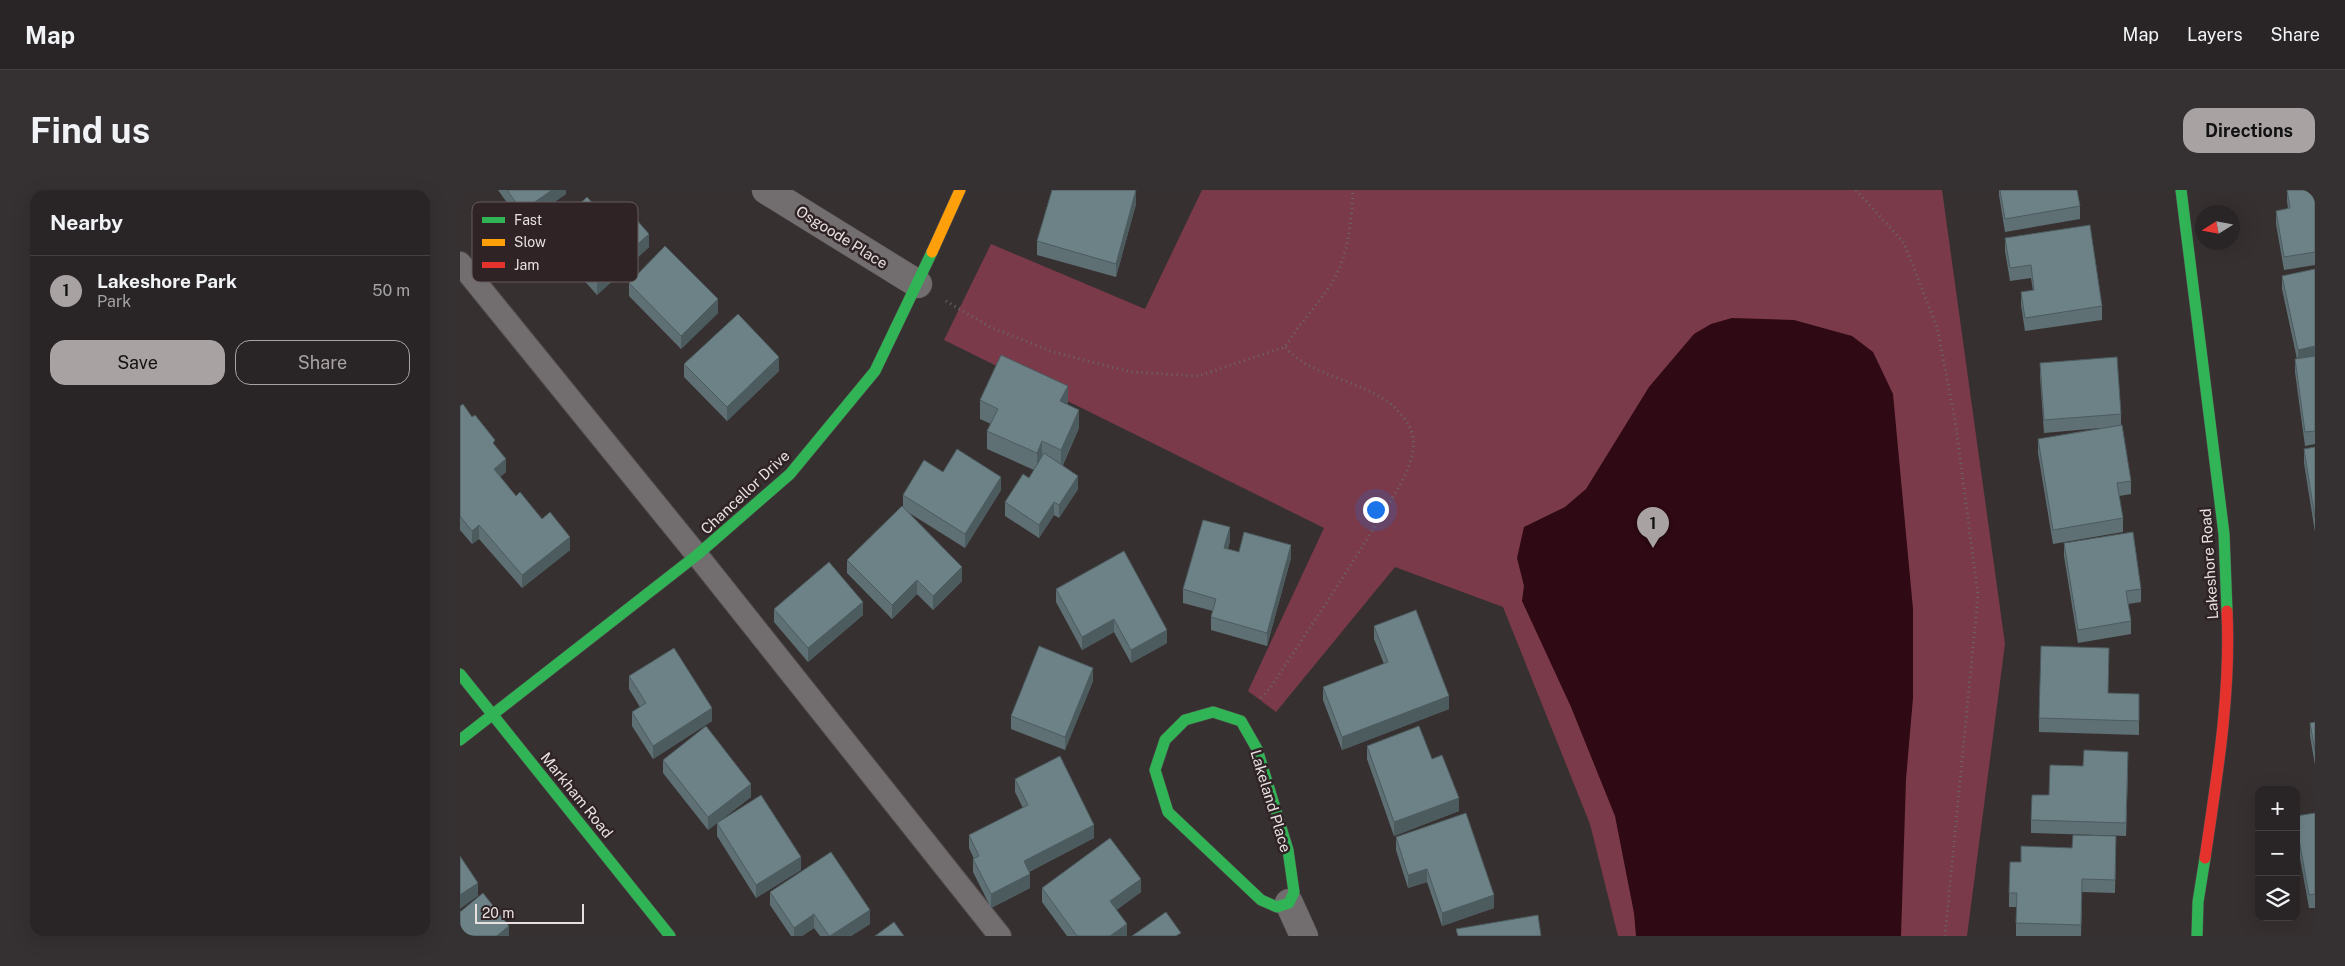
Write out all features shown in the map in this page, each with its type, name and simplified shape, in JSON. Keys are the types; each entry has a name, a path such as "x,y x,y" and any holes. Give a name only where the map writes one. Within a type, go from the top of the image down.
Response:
{"street":[{"name":"Osgoode Place","path":"766,190 918,284"},
{"name":"Chancellor Drive","path":"460,740 698,555 790,474 875,371 918,284 960,190"},
{"name":"Lakeshore Road","path":"2181,190 2224,534 2229,655 2220,756 2198,902 2197,936"},
{"name":"Markham Road","path":"460,674 670,936"},
{"path":"1241,721 1213,712 1185,720 1165,740 1155,770 1168,812 1261,900 1276,907 1289,903 1304,936"},
{"name":"Lakeland Place","path":"1241,721 1257,749 1288,850 1294,892 1289,903"}],"lane":[{"path":"460,263 472,278"},
{"path":"475,282 698,555 1000,936"}],"path":[{"path":"918,284 990,327 1053,352 1131,372 1198,376 1285,347 1298,326 1331,283 1347,248 1353,190"},
{"path":"1856,190 1904,243 1937,328 1955,420 1978,595 1945,936"},
{"path":"1241,721 1271,687 1366,541 1400,484 1414,449 1410,424 1393,406 1353,384 1293,356 1285,347"}],"shaded area":[{"path":"1202,190 1942,190 2005,644 1967,936 1618,936 1590,824 1503,607 1395,567 1276,712 1248,691 1324,528 944,340 991,244 1145,309"},
{"path":"1732,318 1794,320 1852,336 1873,352 1893,394 1913,609 1913,698 1906,779 1901,936 1636,936 1634,913 1615,816 1571,707 1522,601 1524,586 1517,558 1524,527 1565,507 1586,489 1649,387 1694,334 1711,324"}],"building":[{"path":"507,190 552,190 535,202 516,202"},
{"path":"1052,190 1136,190 1116,264 1037,241"},
{"path":"2000,190 2077,190 2080,206 2005,219"},
{"path":"2287,190 2315,190 2315,252 2284,257 2276,211 2290,208"},
{"path":"587,197 592,202 582,202"},
{"path":"638,221 649,234 638,244"},
{"path":"2090,225 2102,306 2025,318 2021,292 2034,290 2031,265 2010,268 2005,238"},
{"path":"665,246 718,299 681,336 629,283 638,282 638,274"},
{"path":"2315,269 2315,346 2298,350 2282,276"},
{"path":"738,314 779,357 727,407 684,364"},
{"path":"1001,355 1068,386 1060,401 1079,410 1061,450 1042,441 1037,453 987,431 998,409 980,400"},
{"path":"2315,356 2315,431 2305,432 2295,359"},
{"path":"2117,357 2121,414 2044,420 2040,363"},
{"path":"463,404 472,417 475,415 495,440 493,443 506,459 494,469 516,496 520,492 542,519 550,512 570,537 522,575 479,525 472,531 460,516 460,406"},
{"path":"2122,425 2131,481 2117,483 2123,518 2053,530 2038,439"},
{"path":"2315,447 2315,518 2304,449"},
{"path":"957,449 1001,477 965,534 903,495 924,460 943,472"},
{"path":"1044,453 1078,476 1059,505 1054,502 1039,525 1005,502 1023,474 1029,478"},
{"path":"902,506 962,567 933,596 917,580 892,605 847,560"},
{"path":"1203,520 1230,527 1224,548 1239,552 1244,532 1291,545 1267,633 1211,617 1216,599 1183,589"},
{"path":"2133,532 2141,589 2126,591 2131,621 2078,630 2064,543"},
{"path":"1124,551 1167,630 1131,650 1114,619 1082,637 1056,589"},
{"path":"829,562 863,602 808,648 774,609"},
{"path":"1416,610 1449,696 1342,737 1323,687 1388,662 1374,626"},
{"path":"1039,646 1093,668 1065,737 1011,716"},
{"path":"2041,646 2109,648 2108,693 2139,694 2139,721 2039,718"},
{"path":"674,648 712,708 653,746 632,712 646,703 629,676"},
{"path":"2315,722 2315,751 2310,723"},
{"path":"706,726 751,784 708,817 663,760"},
{"path":"1419,726 1432,759 1442,755 1459,798 1394,822 1367,746"},
{"path":"2084,750 2128,752 2126,823 2031,820 2032,795 2049,795 2050,765 2083,766"},
{"path":"1060,756 1094,825 1024,861 1030,874 991,894 973,859 979,856 969,835 1028,805 1015,779"},
{"path":"761,795 801,857 756,885 717,823"},
{"path":"1466,813 1494,895 1442,913 1427,869 1408,875 1396,837"},
{"path":"2315,813 2315,894 2309,895 2300,845 2300,815"},
{"path":"2073,835 2116,836 2115,880 2082,879 2081,925 2016,923 2017,893 2009,893 2010,862 2021,862 2021,846 2072,848"},
{"path":"1110,838 1141,879 1110,901 1127,924 1110,936 1077,936 1042,888"},
{"path":"831,852 870,910 830,936 814,914 794,928 770,892"},
{"path":"460,856 478,883 460,895"},
{"path":"483,893 509,926 497,936 460,936 460,912"},
{"path":"1166,912 1181,933 1176,936 1132,936"},
{"path":"1538,915 1541,936 1458,936 1456,929"},
{"path":"894,922 904,936 875,936"}],"traffic: fast":[{"path":"2181,190 2224,534 2227,611"},
{"path":"460,740 697,555 790,474 875,371 932,252"},
{"path":"460,674 670,936"},
{"path":"1213,712 1241,721 1257,749 1288,850 1294,892 1289,903 1277,907 1261,900 1168,812 1155,770 1165,740 1185,720 1213,712"},
{"path":"2197,936 2198,902 2205,858"}],"traffic: slow":[{"path":"932,252 960,190"}],"traffic: jam":[{"path":"2205,858 2225,704 2228,642 2227,611"}],"place":[{"name":"Lakeshore Park","path":"1653,548"}]}
